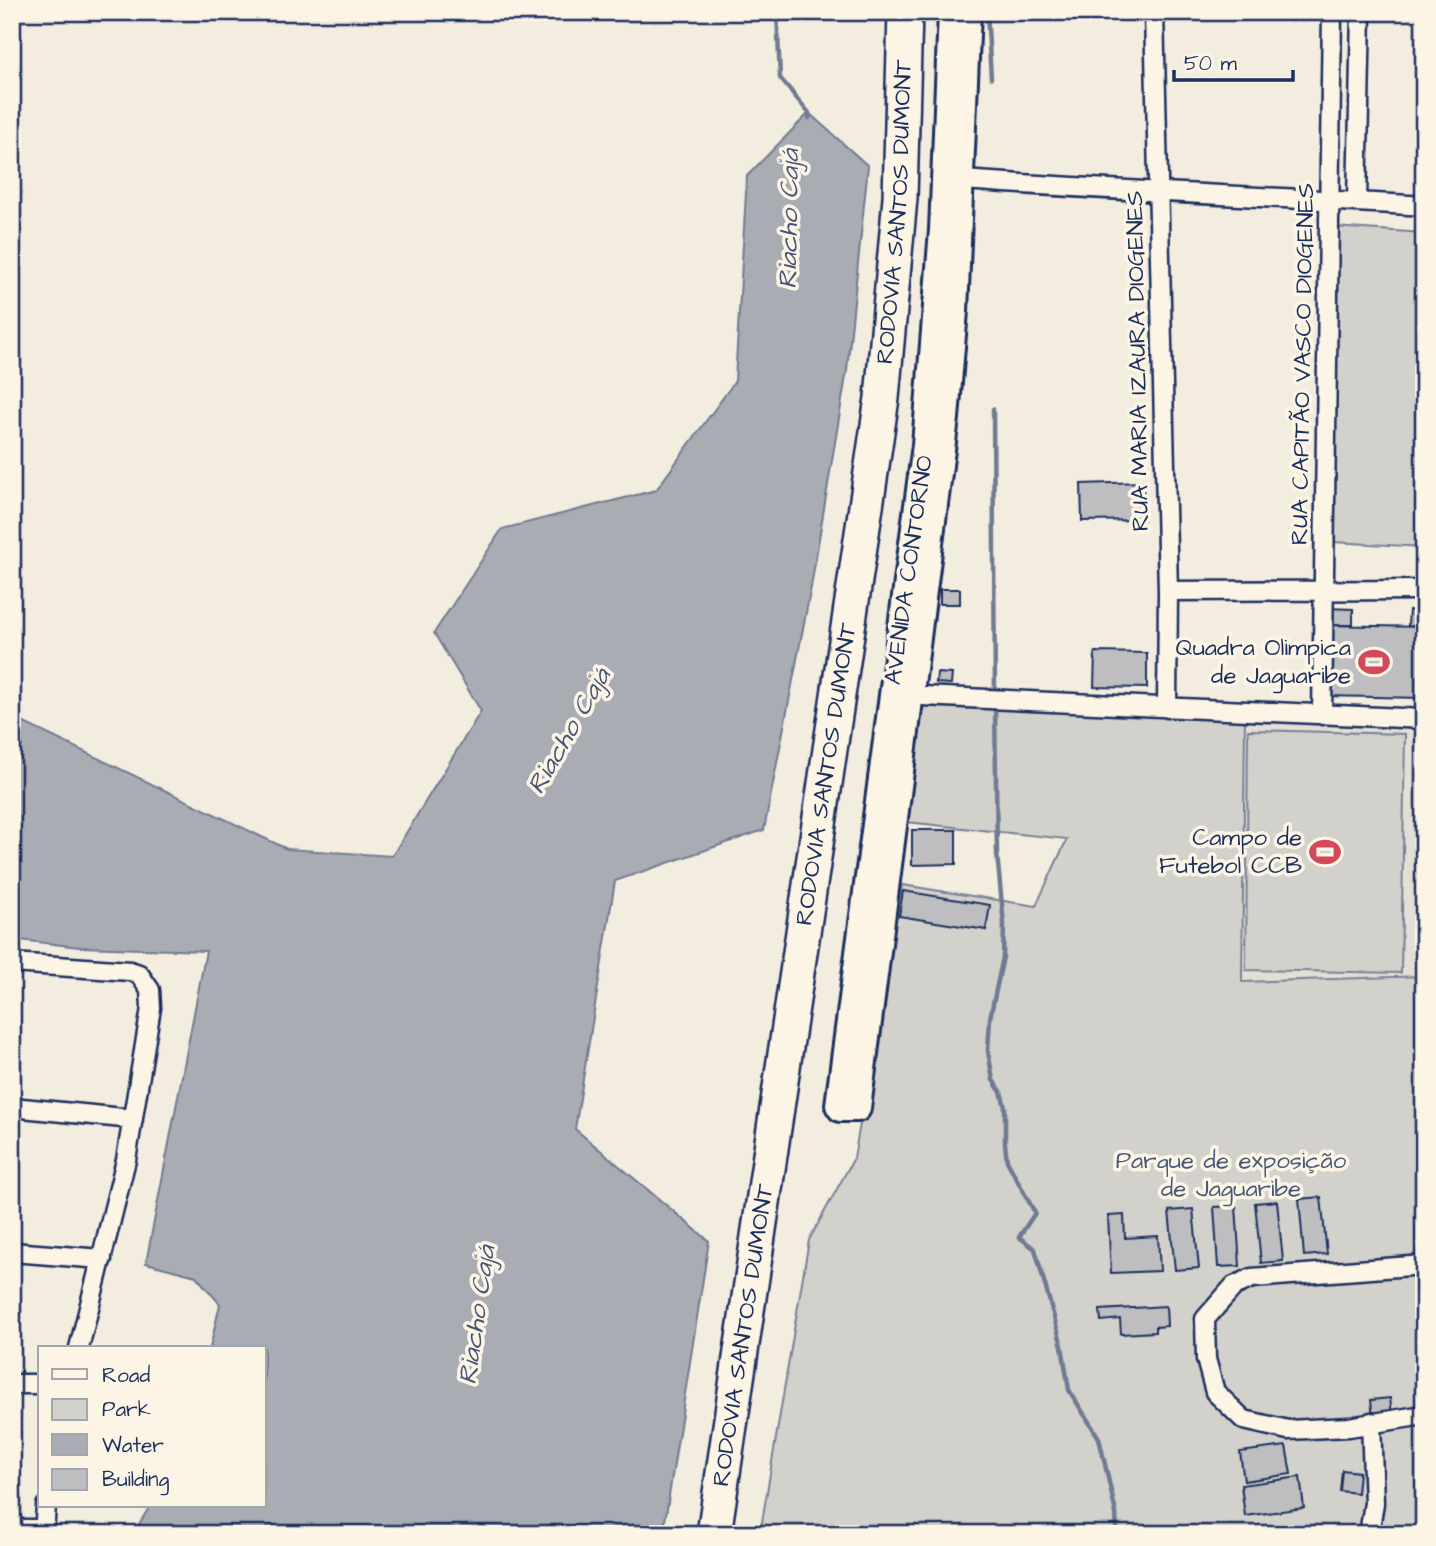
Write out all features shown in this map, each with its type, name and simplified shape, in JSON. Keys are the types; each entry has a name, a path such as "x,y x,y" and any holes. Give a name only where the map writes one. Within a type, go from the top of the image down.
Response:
{"highway":[{"name":"RODOVIA SANTOS DUMONT","path":"714,1534 882,398 900,198 905,12"}],"street":[{"path":"857,1108 874,907 901,695 945,418 953,323 952,12"},
{"path":"953,179 967,12"},
{"name":"RUA MARIA IZAURA DIOGENES","path":"1154,12 1168,591 1167,708"},
{"name":"RUA CAPITÃO VASCO DIOGENES","path":"1322,715 1332,12"},
{"path":"1357,202 1362,12"},
{"path":"953,179 1159,193 1424,206"},
{"path":"1168,591 1325,588 1424,590"},
{"path":"901,695 1424,719"},
{"path":"12,963 130,971 139,974 150,990 151,1008 133,1119 80,1346"},
{"path":"12,1107 133,1119"},
{"path":"12,1252 102,1259"},
{"path":"1424,1265 1252,1278 1234,1286 1205,1319 1206,1359 1215,1392 1244,1420 1289,1430 1349,1427 1424,1415"},
{"path":"12,1384 38,1384"},
{"path":"1369,1534 1374,1503 1371,1422"},
{"path":"12,1528 44,1531 46,1508"}],"lane":[{"path":"1066,13 1083,12"}],"shaded area":[{"name":"Campo de Futebol CCB","path":"1245,720 1424,730 1424,976 1242,982"}],"green space":[{"path":"1333,227 1424,233 1424,547 1333,542"},
{"name":"Parque de exposição de Jaguaribe","path":"919,703 1245,720 1242,982 1424,976 1424,1534 760,1534 809,1240 854,1158 902,885 1036,906 1067,839 907,822"},
{"name":"Campo de Futebol CCB","path":"1248,730 1405,734 1401,973 1246,970"}],"water":[{"path":"809,113 868,166 847,370 811,587 764,830 615,881 575,1129 709,1241 663,1534 133,1534 149,1508 266,1508 266,1346 210,1346 220,1304 196,1276 146,1263 206,951 79,947 12,939 12,717 287,849 392,856 481,711 434,633 502,529 656,490 735,381 747,176"}],"building":[{"path":"1143,482 1144,520 1082,521 1081,484"},
{"path":"940,589 960,589 960,604 940,604"},
{"path":"1326,608 1353,609 1353,625 1326,625"},
{"path":"1409,610 1424,611 1424,627 1408,626"},
{"name":"Quadra Olimpica de Jaguaribe","path":"1326,625 1424,627 1424,698 1324,696"},
{"path":"1095,652 1147,653 1147,688 1094,687"},
{"path":"937,673 952,674 951,684 936,683"},
{"path":"912,830 956,830 956,864 912,865"},
{"path":"903,891 990,905 986,930 899,916"},
{"path":"1321,1197 1327,1254 1304,1256 1299,1199"},
{"path":"1277,1201 1283,1261 1261,1263 1255,1203"},
{"path":"1236,1206 1240,1266 1218,1267 1214,1207"},
{"path":"1193,1209 1199,1268 1175,1270 1169,1211"},
{"path":"1124,1215 1125,1238 1158,1236 1160,1271 1111,1273 1108,1216"},
{"path":"1166,1306 1167,1326 1155,1327 1155,1332 1121,1334 1120,1319 1101,1321 1100,1310"},
{"path":"1390,1398 1392,1415 1373,1418 1371,1400"},
{"path":"1286,1446 1291,1474 1244,1481 1240,1452"},
{"path":"1342,1470 1359,1472 1357,1493 1340,1491"},
{"path":"1300,1477 1304,1508 1245,1516 1241,1485"}],"waterway":[{"name":"Riacho Cajá","path":"777,12 780,78 809,113 809,118"},
{"name":"Riacho Cajá","path":"987,12 991,78"},
{"name":"Riacho Cajá","path":"993,409 995,695"},
{"name":"Riacho Cajá","path":"995,704 997,854 1004,925 1003,957 990,1018 988,1051 993,1080 1001,1092 1005,1107 1007,1161 1035,1213 1019,1237 1035,1249 1062,1346 1069,1390 1099,1438 1116,1513 1117,1534"}],"place":[{"name":"Quadra Olimpica de Jaguaribe","path":"1374,662"},
{"name":"Campo de Futebol CCB","path":"1325,852"}]}
